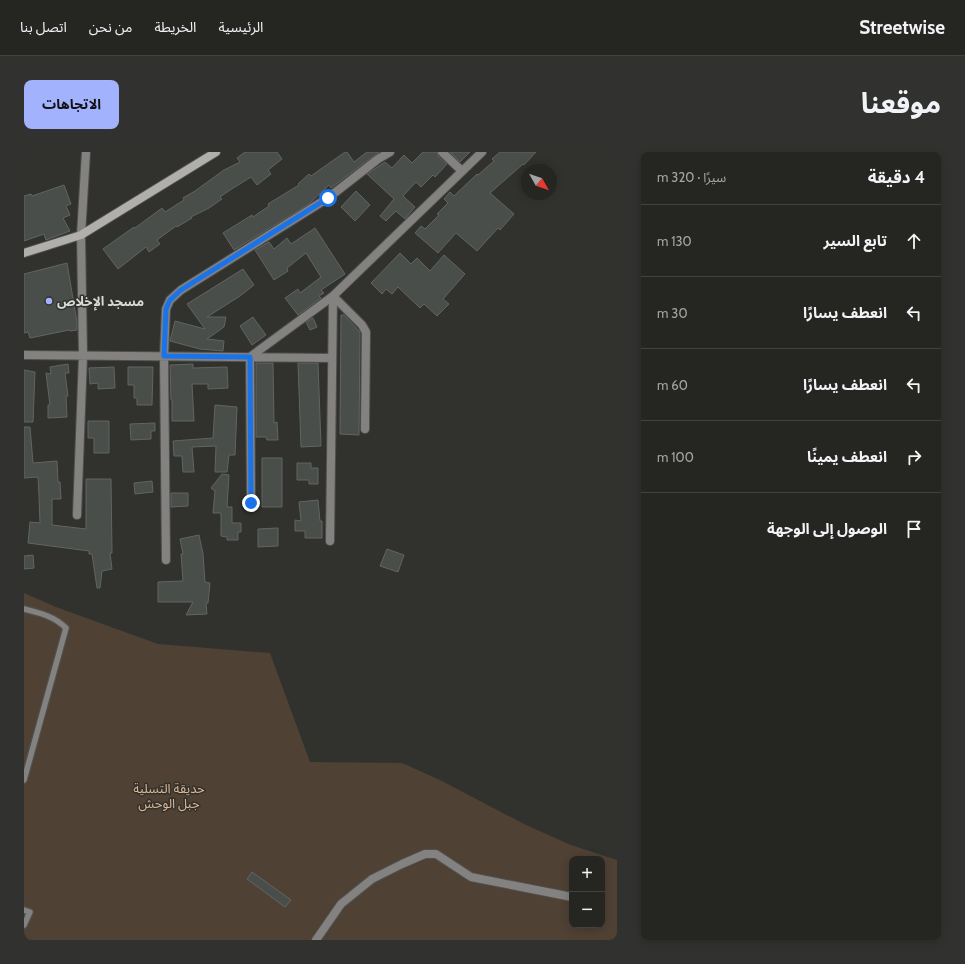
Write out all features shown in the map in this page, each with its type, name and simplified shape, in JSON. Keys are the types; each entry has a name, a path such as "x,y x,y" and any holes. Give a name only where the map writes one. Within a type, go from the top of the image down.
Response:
{"street":[{"path":"77,515 83,355 81,235 86,152"},
{"path":"203,160 206,152"},
{"path":"24,253 81,235 216,152"},
{"path":"166,560 164,356 166,309 170,300 181,290 328,198 378,159 390,152"},
{"path":"442,152 462,171"},
{"path":"250,357 332,296 482,152"},
{"path":"330,541 332,296"},
{"path":"332,296 362,325 366,332 365,429"},
{"path":"24,355 332,358"},
{"path":"250,357 251,503"},
{"path":"316,940 341,904 372,880 425,854 436,854 471,877 569,896"}],"lane":[{"path":"24,609 42,613 58,621 66,628 24,780"},
{"path":"24,910 30,912 24,925"}],"green space":[{"name":"حديقة التسلية جبل الوحش","path":"24,593 56,607 158,644 270,653 310,762 402,763 440,780 526,825 571,845 605,856 569,856 569,928 605,928 605,856 617,860 617,940 24,940"}],"building":[{"path":"245,152 277,152 282,159 268,170 271,174 257,185 251,177 220,197 222,199 209,208 191,217 192,218 177,227 176,226 157,240 160,244 149,252 146,247 118,269 103,249 162,208 165,212 184,200 183,198 224,170 240,162 237,158"},
{"path":"347,152 354,162 367,152 379,152 331,188 329,185 309,204 234,250 223,233 252,215 253,217 269,206 268,204 299,185 298,184 309,174 311,176"},
{"path":"423,152 437,152 438,156 447,164 435,177 433,175 421,187 416,182 403,196 415,207 405,219 396,211 386,221 380,216 394,199 367,174 385,162 392,168 404,155 412,163"},
{"path":"450,152 470,152 460,162"},
{"path":"500,152 536,152 525,164 521,164 521,166 490,193 514,214 500,230 498,228 477,251 456,233 438,253 415,233 421,226 425,229 439,215 437,214 448,203 444,199 450,192 454,196 477,174 478,175 494,161 492,159"},
{"path":"64,185 71,204 66,206 70,215 63,218 70,231 46,240 44,234 24,241 24,196 31,194 32,196"},
{"path":"356,191 370,205 355,221 341,207"},
{"path":"315,228 345,274 321,290 324,293 319,296 321,298 298,315 285,298 298,289 300,293 321,277 306,253 287,268 288,271 274,280 255,250 269,242 274,249 287,238 291,244"},
{"path":"400,253 411,264 417,258 430,271 444,255 465,274 443,299 449,304 437,316 424,304 420,308 398,287 392,294 386,289 382,294 371,283"},
{"name":"مسجد الإخلاص","path":"67,263 77,330 69,330 30,338 28,332 24,333 24,274"},
{"path":"243,269 254,285 240,296 207,317 226,317 224,327 207,339 224,341 223,351 200,349 170,341 175,321 205,329 187,304"},
{"path":"341,315 344,315 360,332 359,435 340,434"},
{"path":"253,317 266,335 252,345 240,326"},
{"path":"313,318 317,327 310,330 306,322"},
{"path":"256,363 273,363 274,423 277,422 278,440 267,440 266,437 256,437"},
{"path":"298,363 318,363 321,446 301,447"},
{"path":"68,364 69,373 65,373 68,396 66,396 67,417 48,418 48,405 50,405 46,373 51,374 50,367"},
{"path":"193,364 193,368 227,367 228,388 208,389 208,384 192,384 194,421 172,421 170,365"},
{"path":"114,367 115,388 98,389 98,383 90,384 89,368"},
{"path":"128,367 153,367 152,405 137,405 137,398 134,398 134,385 128,385"},
{"path":"24,370 35,372 33,422 24,422"},
{"path":"215,405 237,407 235,455 229,455 227,472 215,472 216,446 192,447 194,472 183,472 182,456 174,456 173,441 213,438"},
{"path":"88,421 109,421 109,453 94,453 94,438 88,438"},
{"path":"155,423 155,431 151,431 151,439 131,440 130,424"},
{"path":"24,427 30,427 33,463 57,461 58,482 60,482 61,499 52,499 52,525 86,529 86,479 111,479 112,553 110,553 112,569 102,571 100,588 97,588 92,554 89,554 89,551 28,543 30,522 40,523 38,477 24,478"},
{"path":"262,458 282,458 282,507 262,507"},
{"path":"297,463 311,463 311,468 318,468 318,484 309,484 309,480 297,480"},
{"path":"222,474 229,475 227,507 232,507 232,523 241,523 241,532 238,532 238,540 227,540 227,537 221,536 221,513 213,513 215,491 211,488"},
{"path":"152,481 153,492 135,494 134,483"},
{"path":"171,493 188,493 188,506 171,507"},
{"path":"318,500 320,521 322,521 322,538 305,538 305,531 295,531 295,520 301,521 299,502"},
{"path":"278,528 278,546 258,547 258,529"},
{"path":"199,535 203,554 205,582 210,583 208,603 206,603 207,614 186,615 193,602 158,602 158,582 183,581 181,554 183,554 180,539"},
{"path":"387,549 404,555 398,572 380,566"},
{"path":"33,555 34,568 24,569 24,556"},
{"path":"252,872 291,900 285,907 247,879"}],"place":[{"name":"مسجد الإخلاص","path":"49,301"}],"route":[{"path":"251,503 250,357 164,356 166,309 170,300 181,290 328,198"}]}
